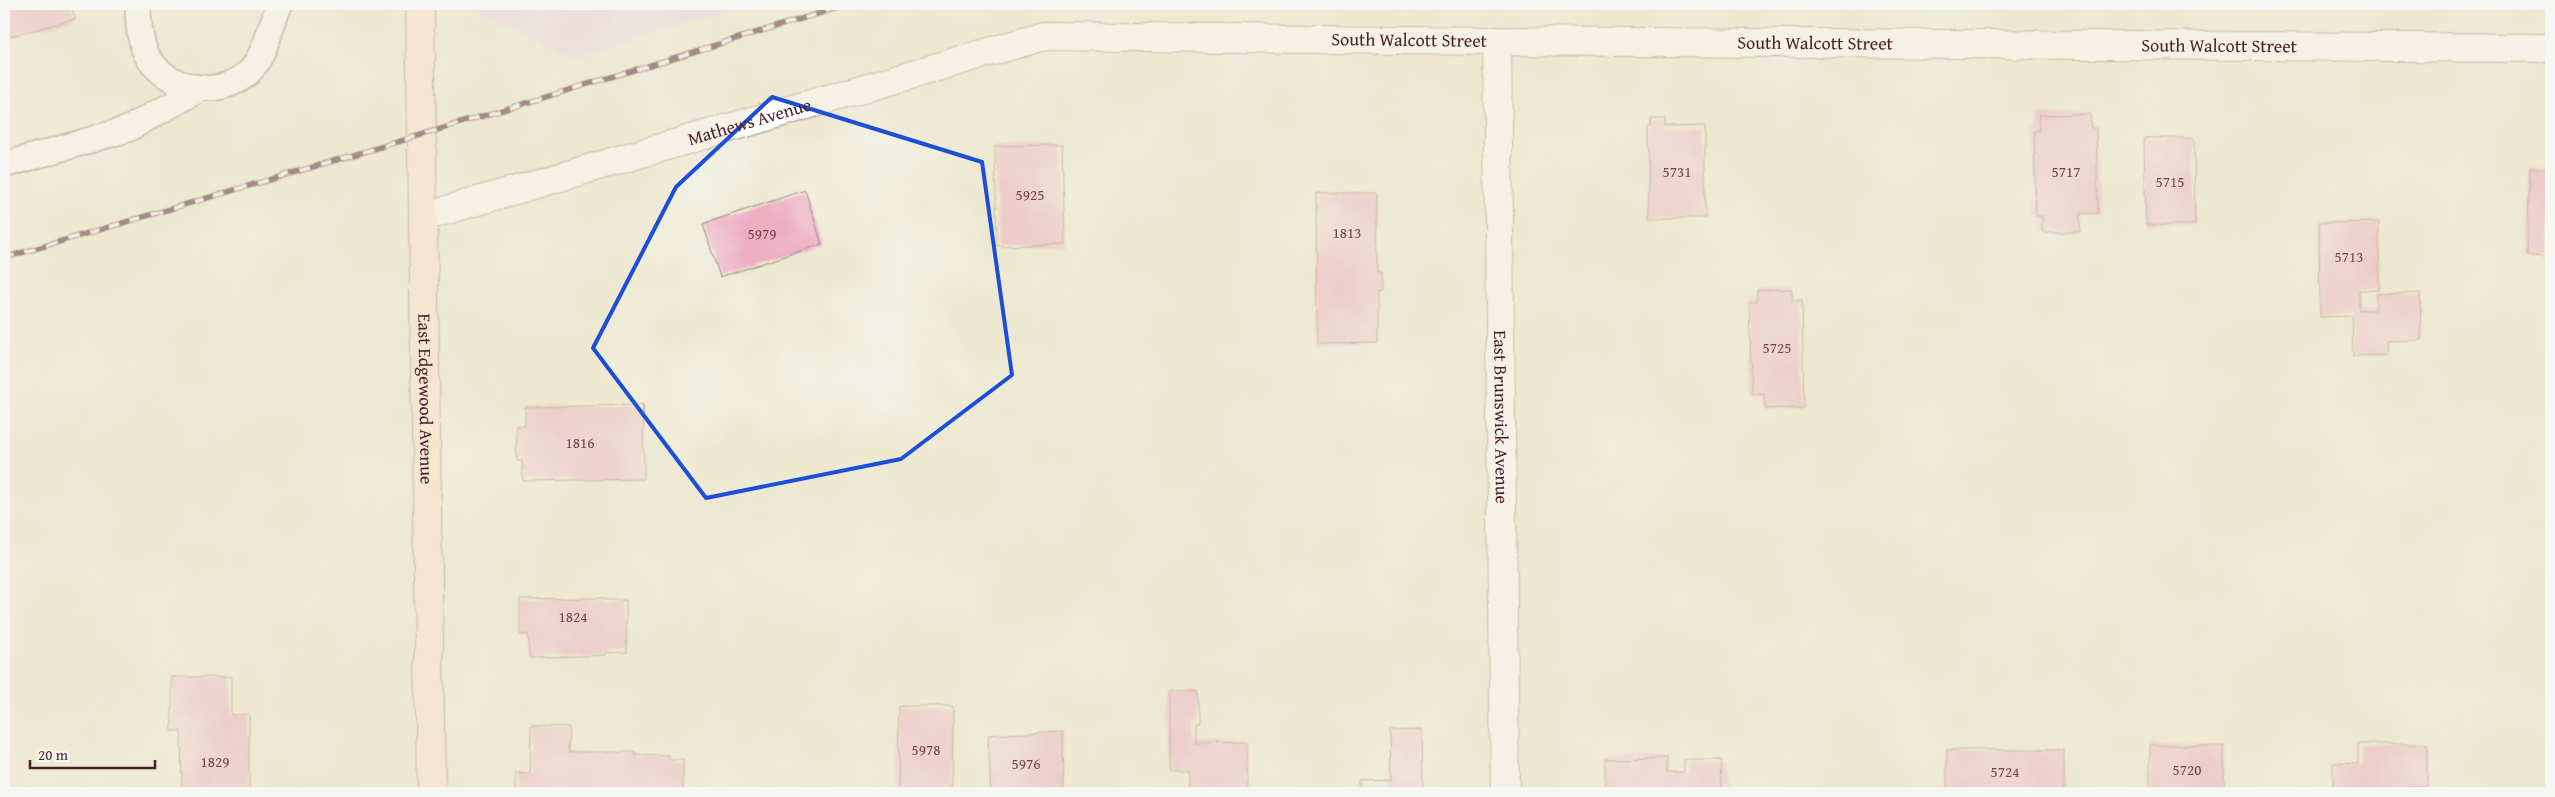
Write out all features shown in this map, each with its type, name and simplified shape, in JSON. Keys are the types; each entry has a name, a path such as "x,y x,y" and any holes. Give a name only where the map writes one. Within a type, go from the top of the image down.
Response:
{"main road":[{"name":"East Edgewood Avenue","path":"420,4 431,793"}],"street":[{"name":"Mathews Avenue","path":"423,217 1044,36 1078,36"},
{"name":"South Walcott Street","path":"1078,36 1497,41 2551,48"},
{"name":"East Brunswick Avenue","path":"1497,41 1505,793"}],"lane":[{"path":"138,4 138,30 151,62 173,80 200,89 226,87 248,72 265,45 280,4"},
{"path":"4,165 128,129 200,89"}],"highlighted area":[{"path":"772,97 982,162 1012,375 901,459 706,498 593,348 676,187"}],"shaded area":[{"path":"471,4 745,4 576,57"}],"building":[{"path":"4,4 71,4 75,19 4,38"},
{"path":"2090,114 2091,128 2096,128 2098,213 2080,214 2080,232 2042,232 2042,216 2036,216 2034,131 2039,131 2038,115"},
{"path":"1651,119 1665,119 1665,127 1705,126 1705,218 1649,218 1648,127 1651,127"},
{"path":"2144,138 2194,138 2195,225 2146,225"},
{"path":"1062,145 1065,244 997,246 995,146"},
{"path":"2530,168 2551,169 2551,257 2527,256"},
{"path":"805,190 822,244 720,277 703,224"},
{"path":"1316,193 1377,193 1377,273 1381,273 1381,292 1377,292 1377,343 1317,344"},
{"path":"2379,222 2379,290 2359,290 2359,310 2376,310 2376,294 2420,293 2421,340 2386,341 2387,355 2353,356 2352,316 2320,317 2319,223"},
{"path":"1792,289 1792,300 1802,300 1804,408 1765,409 1764,394 1752,394 1749,302 1757,302 1757,290"},
{"path":"643,405 644,479 523,481 522,461 517,461 516,426 525,426 525,407"},
{"path":"604,598 604,600 626,600 627,652 606,653 606,655 529,658 528,634 520,635 520,599"},
{"path":"172,677 231,677 231,715 249,714 249,793 182,793 181,731 172,731"},
{"path":"1169,691 1198,691 1198,724 1194,724 1194,743 1247,742 1247,793 1188,793 1188,770 1169,770"},
{"path":"899,706 953,706 952,793 898,793"},
{"path":"531,726 569,727 568,752 635,752 635,755 669,756 669,760 683,760 683,793 516,793 516,773 530,774"},
{"path":"1422,730 1423,793 1362,793 1362,781 1391,780 1390,731"},
{"path":"1063,731 1064,793 991,793 988,735"},
{"path":"2358,744 2427,744 2427,786 2408,786 2408,793 2333,793 2333,763 2358,764"},
{"path":"2150,745 2224,746 2224,793 2150,793"},
{"path":"1947,750 2064,750 2064,793 1947,793"},
{"path":"1667,758 1667,772 1684,772 1684,760 1721,760 1722,793 1605,793 1605,759"}],"railway":[{"path":"4,258 421,135 850,4"}]}
